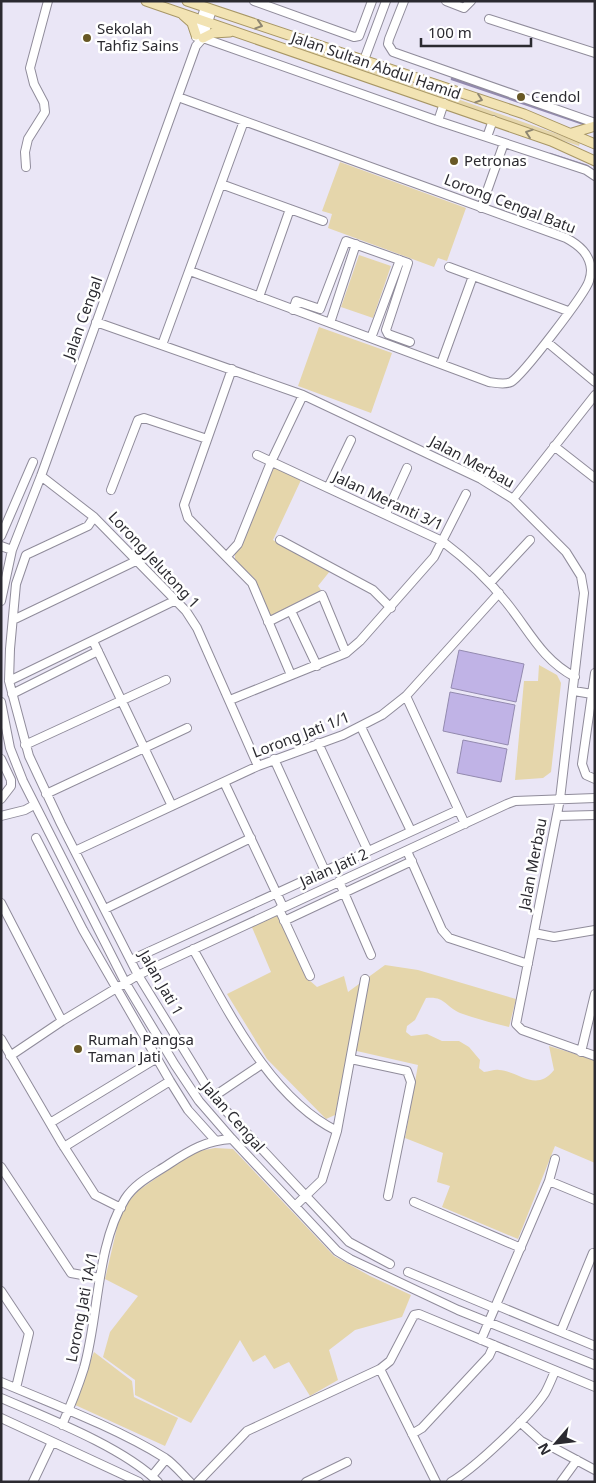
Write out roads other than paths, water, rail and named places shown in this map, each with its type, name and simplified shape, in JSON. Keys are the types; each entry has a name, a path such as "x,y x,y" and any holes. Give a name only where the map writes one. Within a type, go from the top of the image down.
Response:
{"main road":[{"name":"Jalan Sultan Abdul Hamid","path":"146,1 493,120 574,150 595,161"},
{"name":"Jalan Sultan Abdul Hamid","path":"187,1 364,60 572,133 595,144"},
{"path":"178,12 192,23 200,36 213,33 235,32"},
{"path":"572,133 595,124"},
{"path":"574,150 595,149"}],"street":[{"path":"26,167 25,152 28,139 45,112 44,102 34,84 30,68 48,1"},
{"path":"254,1 357,37 372,1"},
{"path":"364,60 386,1"},
{"path":"404,1 388,44 390,49 398,54 595,124"},
{"path":"446,1 464,8 471,1"},
{"name":"Jalan Cengal","path":"1,599 12,550 41,476 209,8"},
{"path":"489,19 595,53"},
{"path":"200,36 438,121 586,170 595,176"},
{"name":"Lorong Cengal Batu","path":"178,97 566,238 585,252 591,271 589,282 547,342 513,381 508,383 488,382 190,271"},
{"path":"438,121 444,104"},
{"path":"487,137 493,120"},
{"path":"162,345 244,121"},
{"path":"481,208 504,143"},
{"path":"221,184 323,221"},
{"path":"259,297 290,209"},
{"path":"293,310 296,301 320,309 346,241 408,263 386,330 388,334 410,342"},
{"path":"330,323 356,244"},
{"path":"371,338 400,260"},
{"path":"449,267 568,311"},
{"path":"441,364 473,276"},
{"name":"Jalan Merbau","path":"96,322 303,395 481,479 513,499 566,552 581,576 584,593 574,691 560,799 516,1024 522,1030 581,1052"},
{"path":"547,342 595,382"},
{"path":"232,369 184,505 185,512 188,518 227,556 252,584 291,675"},
{"path":"227,556 238,544 271,462 303,395"},
{"path":"513,499 595,395"},
{"path":"111,490 138,420 144,418 207,439"},
{"path":"328,488 352,440"},
{"path":"554,446 595,478"},
{"name":"Jalan Meranti 3/1","path":"257,456 442,541 468,560 490,583 544,654 557,668 575,677"},
{"path":"1,536 33,462"},
{"path":"386,514 407,468"},
{"name":"Lorong Jelutong 1","path":"41,476 94,517 176,600 197,628 258,766"},
{"path":"230,700 346,653 391,608 434,557 466,494"},
{"name":"Jalan Jati 1","path":"94,517 88,526 26,555 16,584 10,687 25,745 46,794 138,974 213,1097 349,1242 390,1264"},
{"path":"280,540 373,590 391,608"},
{"path":"490,583 530,540"},
{"path":"1,546 12,550"},
{"path":"13,620 138,560"},
{"name":"Lorong Jati 1/1","path":"75,851 258,766 361,727 382,715 406,696 499,593"},
{"path":"268,622 322,595 346,653"},
{"path":"10,687 93,641 176,600"},
{"path":"292,611 317,666"},
{"path":"93,641 172,806"},
{"path":"1,690 98,651"},
{"path":"595,673 582,764 586,775 595,779"},
{"path":"25,745 166,680"},
{"path":"574,691 592,694"},
{"path":"406,696 465,824"},
{"name":"Jalan Cengal","path":"1,702 10,748 34,805 126,982 174,1066 199,1101 232,1139 337,1251 350,1259 488,1322 595,1365"},
{"path":"361,727 411,831"},
{"path":"46,794 187,728"},
{"path":"318,744 368,851"},
{"path":"1,759 11,780 11,786 1,799"},
{"path":"274,759 325,871"},
{"path":"224,782 276,893 284,921 310,976"},
{"name":"Jalan Jati 2","path":"126,982 138,974 193,948 514,801 595,798"},
{"path":"1,816 26,810 34,805"},
{"path":"131,960 458,810"},
{"path":"557,816 595,815"},
{"path":"36,838 116,988 170,1081 188,1110 215,1140"},
{"path":"105,909 251,838"},
{"path":"407,851 442,930 449,938 528,964"},
{"path":"284,921 412,861"},
{"path":"339,881 371,955"},
{"path":"1,903 62,1021"},
{"path":"534,933 554,937 595,930"},
{"path":"193,948 262,1064 310,1115 337,1132"},
{"path":"295,1206 322,1180 337,1132 365,979"},
{"path":"10,1056 62,1021 126,982"},
{"path":"595,994 581,1052 595,1056"},
{"path":"1,1039 64,1147 95,1195 121,1208"},
{"path":"50,1123 157,1058"},
{"path":"351,1059 408,1071 410,1074 411,1082 388,1196"},
{"path":"213,1097 262,1064"},
{"path":"64,1147 170,1081"},
{"name":"Lorong Jati 1A/1","path":"62,1425 84,1368 99,1278 113,1228 121,1208 135,1186 192,1148 215,1140 232,1139"},
{"path":"481,1340 549,1181 555,1159"},
{"path":"2,1172 71,1273 99,1278"},
{"path":"549,1181 595,1200"},
{"path":"414,1202 520,1248"},
{"path":"561,1331 593,1253"},
{"path":"408,1272 595,1346"},
{"path":"1,1292 28,1333 16,1388"},
{"path":"198,1482 247,1431 380,1369 390,1361 414,1315 419,1314 595,1388"},
{"path":"412,1434 422,1428 489,1356 494,1345"},
{"path":"380,1369 436,1482"},
{"path":"451,1482 464,1474 520,1422 544,1394 555,1371"},
{"path":"1,1382 68,1410 166,1459 190,1482"},
{"path":"1,1398 62,1425 135,1462 158,1482"},
{"path":"1,1418 139,1482"},
{"path":"520,1422 541,1441 595,1470"},
{"path":"33,1482 52,1442"},
{"path":"152,1476 166,1459"},
{"path":"561,1482 578,1460"},
{"path":"306,1482 347,1462"}],"waterway":[{"path":"452,79 584,124"},
{"path":"550,154 587,166 594,171"}],"place":[{"name":"Sekolah Tahfiz Sains","path":"87,38"},
{"name":"Cendol","path":"521,97"},
{"name":"Petronas","path":"454,161"},
{"name":"Rumah Pangsa Taman Jati","path":"78,1049"}]}
